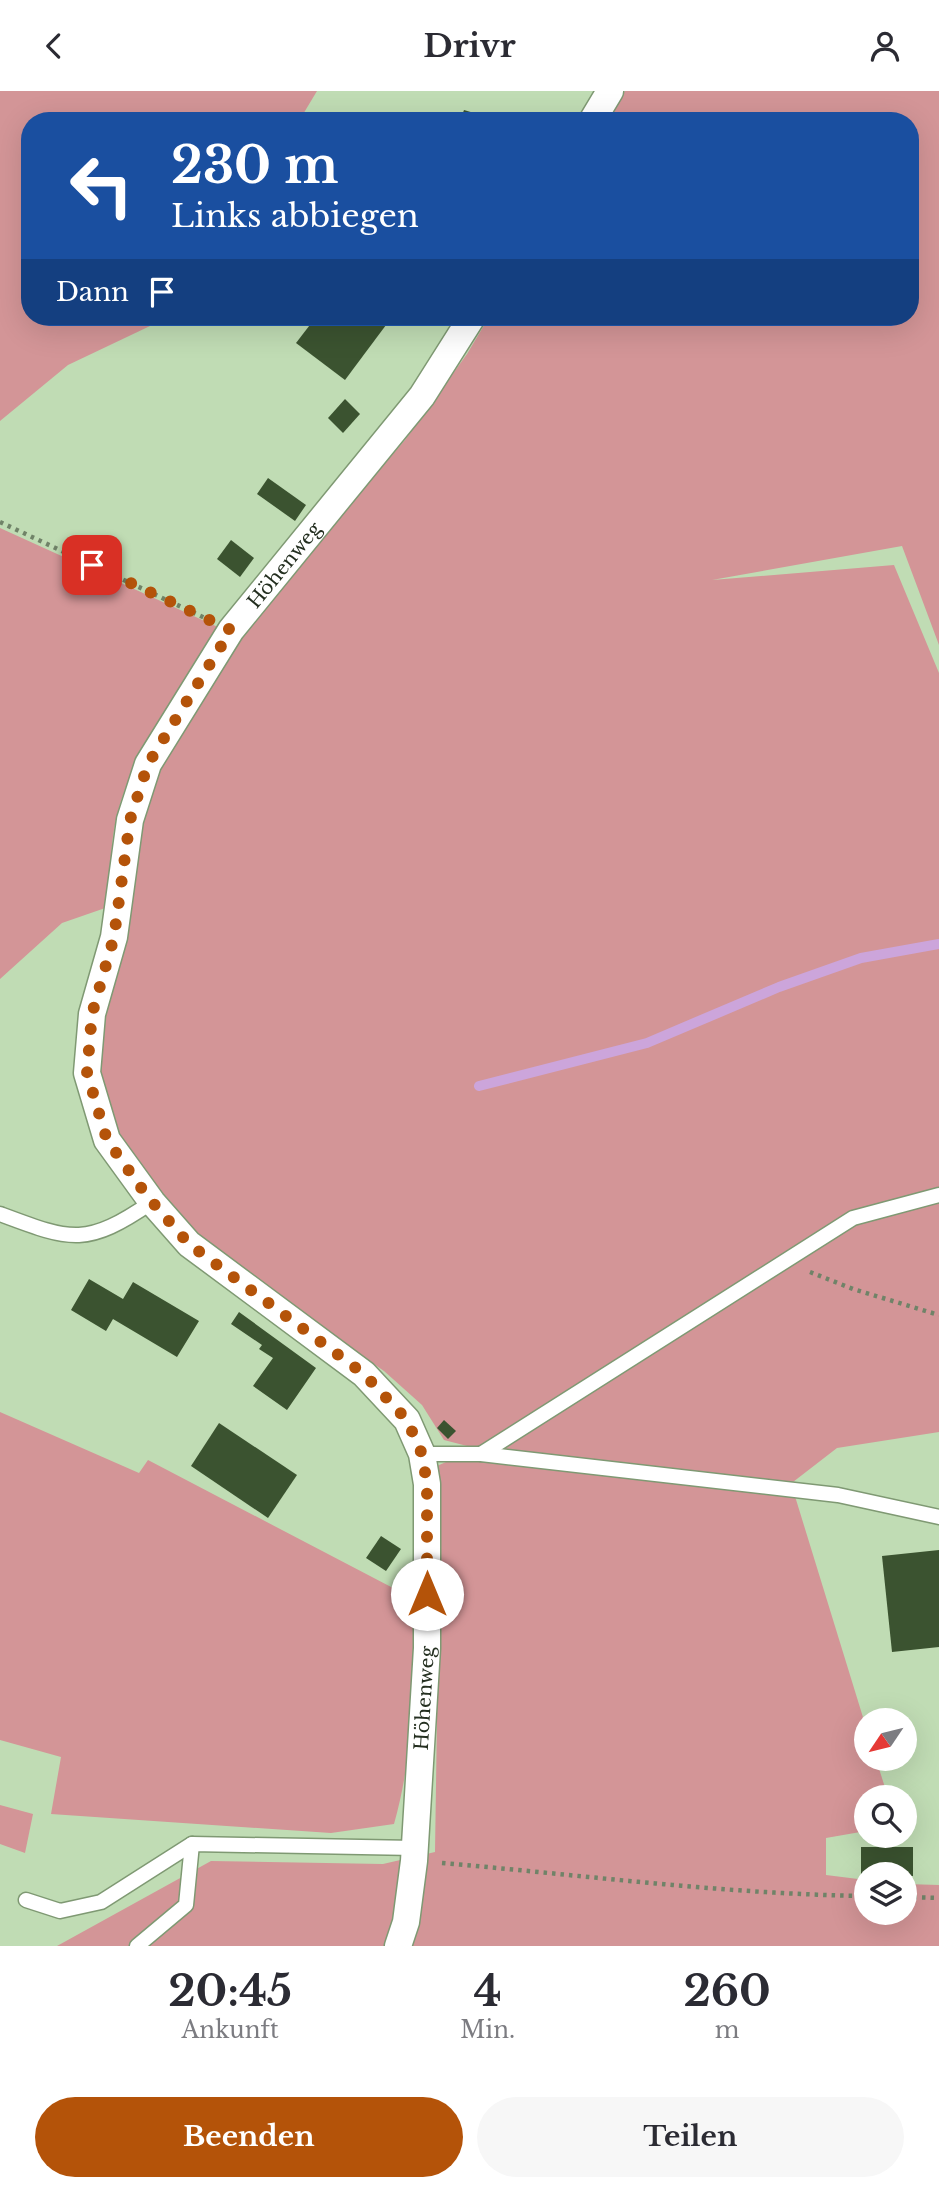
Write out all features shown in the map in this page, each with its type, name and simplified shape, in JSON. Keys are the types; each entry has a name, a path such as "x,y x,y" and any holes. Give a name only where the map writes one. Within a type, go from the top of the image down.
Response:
{"street":[{"path":"597,112 610,91"},
{"name":"Höhenweg","path":"398,1946 406,1922 414,1855 427,1649 427,1484 422,1454 407,1420 364,1374 189,1244 152,1202 107,1140 87,1073 92,1014 114,937 130,820 148,764 231,630 422,395 466,326"}],"lane":[{"path":"481,1454 853,1218 939,1195"},
{"path":"0,1214 74,1237 96,1235 118,1225 152,1202"},
{"path":"422,1454 481,1454 838,1495 939,1517"},
{"path":"26,1900 60,1911 101,1902 192,1843 414,1855"},
{"path":"137,1946 186,1905 192,1843"}],"path":[{"path":"0,522 231,630"},
{"path":"783,1261 853,1289 939,1315"},
{"path":"414,1855 764,1895 854,1896"},
{"path":"917,1897 939,1898"}],"shaded area":[{"path":"0,91 317,91 304,112 21,112 21,326 150,326 68,365 0,421"},
{"path":"625,91 939,91 939,645 902,546 712,580 894,565 939,673 939,1432 837,1448 793,1482 494,1453 444,1440 422,1405 384,1371 250,1279 191,1231 124,1143 107,1108 96,1068 141,814 155,775 240,638 313,546 405,440 467,354 484,326 919,326 919,112 612,112"},
{"path":"0,528 220,628 147,741 125,790 113,837 111,906 62,923 0,979"},
{"path":"0,1412 139,1473 148,1460 416,1600 410,1741 394,1824 331,1833 51,1814 61,1757 0,1740"},
{"path":"483,1461 794,1493 860,1708 854,1708 854,1771 880,1771 884,1785 854,1785 854,1833 826,1838 826,1875 854,1878 854,1925 917,1925 917,1884 939,1885 939,1946 57,1946 211,1861 383,1864 435,1852 437,1466 446,1462"},
{"path":"0,1805 33,1814 25,1853 0,1844"}],"building":[{"path":"309,326 385,326 345,380 296,343"},
{"path":"345,399 360,414 343,433 328,418"},
{"path":"268,478 306,505 295,521 257,494"},
{"path":"231,540 254,558 240,577 217,559"},
{"path":"89,1279 123,1299 133,1282 199,1321 177,1357 113,1319 106,1331 71,1310"},
{"path":"239,1312 316,1368 287,1410 253,1386 273,1358 259,1349 262,1345 231,1324"},
{"path":"444,1420 456,1431 448,1439 437,1428"},
{"path":"219,1423 297,1475 268,1518 191,1466"},
{"path":"381,1536 401,1549 386,1571 366,1558"},
{"path":"939,1550 939,1647 892,1652 882,1556"},
{"path":"861,1848 913,1848 913,1862 861,1862"}],"waterway":[{"path":"479,1086 647,1043 779,987 861,958 939,944"}],"route":[{"path":"92,565 231,630 148,764 130,820 114,937 92,1014 87,1073 107,1140 147,1196 189,1244 364,1374 407,1420 422,1454 427,1484 427,1594"}]}
